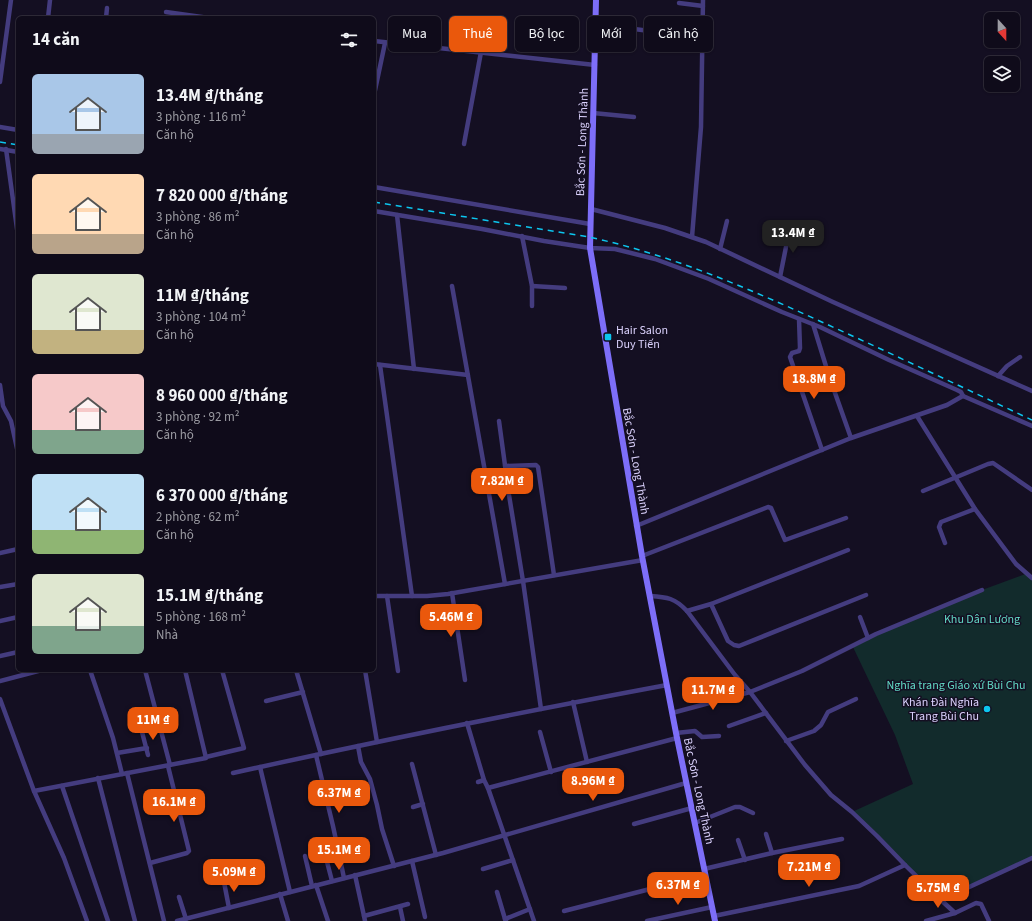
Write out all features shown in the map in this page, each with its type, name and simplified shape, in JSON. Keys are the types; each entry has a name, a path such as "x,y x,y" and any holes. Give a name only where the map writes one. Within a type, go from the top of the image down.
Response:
{"main road":[{"name":"Bắc Sơn - Long Thành","path":"596,0 596,16"},
{"name":"Bắc Sơn - Long Thành","path":"595,52 590,248 636,526 714,919"}],"street":[{"path":"0,82 11,0"},
{"path":"48,16 50,0"},
{"path":"703,0 703,16"},
{"path":"679,3 703,6"},
{"path":"106,8 106,16"},
{"path":"166,12 195,16"},
{"path":"376,41 449,49"},
{"path":"376,86 385,43"},
{"path":"464,144 481,52 595,66"},
{"path":"692,237 701,127 703,52"},
{"path":"593,113 634,117"},
{"path":"0,127 16,130"},
{"path":"0,148 16,152"},
{"path":"6,149 16,222"},
{"path":"376,187 590,224"},
{"path":"591,210 657,226 692,237 1032,391"},
{"path":"376,211 482,228 590,248 615,248 655,259 709,279 813,324 961,392 963,396 1032,426"},
{"path":"397,215 414,369"},
{"path":"720,249 726,221"},
{"path":"780,277 790,227"},
{"path":"522,236 532,286 532,306"},
{"path":"452,286 505,584"},
{"path":"532,286 565,288"},
{"path":"799,319 800,348 790,356 822,450"},
{"path":"813,324 828,376 850,438"},
{"path":"998,376 1007,366 1020,357"},
{"path":"376,364 468,375"},
{"path":"380,365 412,596"},
{"path":"0,385 3,406 11,421 16,444"},
{"path":"636,526 850,438 947,406 963,396"},
{"path":"917,416 975,509 1016,564 1032,578"},
{"path":"499,421 541,709"},
{"path":"923,491 993,463 1032,490"},
{"path":"505,466 530,464 538,467 554,575"},
{"path":"376,596 427,596 452,593 642,558 767,507 771,508 783,538 786,540 846,518"},
{"path":"946,543 939,527 941,522 975,509"},
{"path":"0,553 16,549"},
{"path":"687,611 711,604 848,550"},
{"path":"0,587 16,584"},
{"path":"672,713 750,692 802,671 868,638 982,590"},
{"path":"452,593 465,680"},
{"path":"711,604 728,641 739,646 866,595"},
{"path":"387,596 398,671"},
{"path":"650,596 671,598 680,603 735,676 750,692 786,741 831,795 852,812 955,913"},
{"path":"0,621 16,617"},
{"path":"860,617 868,638"},
{"path":"0,656 16,652"},
{"path":"0,681 34,672"},
{"path":"91,672 125,773 150,863 164,921"},
{"path":"146,672 189,851 187,853 150,863"},
{"path":"185,672 206,757"},
{"path":"34,791 169,765 244,748 223,672"},
{"path":"297,672 318,754 344,878"},
{"path":"365,672 377,742"},
{"path":"233,773 467,723 667,685"},
{"path":"266,701 303,692"},
{"path":"0,699 34,791 64,858 87,921"},
{"path":"786,741 814,731 821,725 828,712 856,699"},
{"path":"573,702 587,762"},
{"path":"729,726 766,713"},
{"path":"467,723 484,780 534,921"},
{"path":"488,788 551,772 695,731 705,737 719,736"},
{"path":"142,732 148,754"},
{"path":"540,732 551,772"},
{"path":"358,746 361,762 370,779 382,829 394,866"},
{"path":"117,753 146,748"},
{"path":"412,764 436,855"},
{"path":"260,767 290,892"},
{"path":"98,778 136,921"},
{"path":"478,782 484,780"},
{"path":"177,921 436,855 686,783"},
{"path":"62,786 108,921"},
{"path":"413,806 423,804"},
{"path":"695,823 740,807 753,813"},
{"path":"634,824 692,808"},
{"path":"766,834 772,853"},
{"path":"564,911 772,853 842,839"},
{"path":"738,840 745,860"},
{"path":"305,856 314,886 328,921"},
{"path":"326,858 332,881"},
{"path":"941,900 1032,858"},
{"path":"483,869 513,860"},
{"path":"412,861 425,917"},
{"path":"714,919 858,886 905,865"},
{"path":"355,876 365,919 408,904"},
{"path":"224,882 229,908"},
{"path":"497,892 505,920 530,908"},
{"path":"280,894 288,921"},
{"path":"179,896 189,919"},
{"path":"930,920 955,913 978,903 983,905 989,921"},
{"path":"400,907 403,921"},
{"path":"647,921 712,907"}],"green space":[{"name":"Nghĩa trang Giáo xứ Bùi Chu","path":"1028,573 1032,581 1032,858 941,900 852,812 913,784 895,735 852,645 982,590"}],"railway":[{"path":"0,142 16,145"},
{"path":"376,202 589,237 684,264 775,301 1032,420"}],"place":[{"name":"Hair Salon Duy Tiến","path":"608,337"},
{"name":"Khán Đài Nghĩa Trang Bùi Chu","path":"987,709"}],"park label":[{"name":"Khu Dân Lương","path":"982,619"}]}
